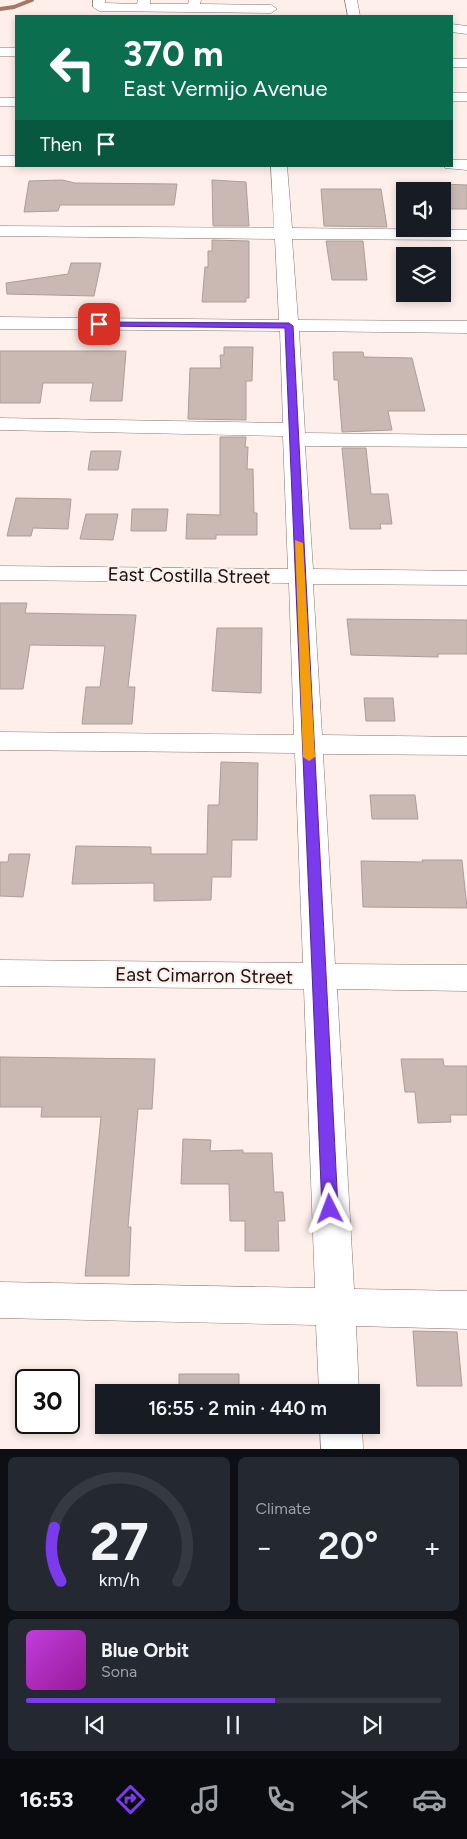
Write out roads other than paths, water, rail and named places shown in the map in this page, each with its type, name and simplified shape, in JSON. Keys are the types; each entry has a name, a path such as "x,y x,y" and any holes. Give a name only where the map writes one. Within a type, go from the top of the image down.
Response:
{"street":[{"path":"99,0 99,7 144,4 194,4 271,9"},
{"path":"351,0 354,15"},
{"path":"453,28 467,30"},
{"path":"0,52 15,52"},
{"path":"453,52 467,53"},
{"path":"453,63 467,63"},
{"path":"453,97 467,97"},
{"path":"0,102 15,102"},
{"path":"453,106 467,106"},
{"path":"0,161 15,161"},
{"path":"453,165 467,165"},
{"path":"279,167 289,326 292,435 339,1384"},
{"path":"0,231 467,235"},
{"path":"0,323 467,327"},
{"path":"0,424 467,441"},
{"name":"East Costilla Street","path":"0,573 467,578"},
{"path":"0,741 467,746"},
{"name":"East Cimarron Street","path":"0,973 467,978"},
{"path":"0,1300 467,1310"},
{"path":"341,1434 342,1449"}],"waterway":[{"path":"0,9 14,7 32,0"}]}
